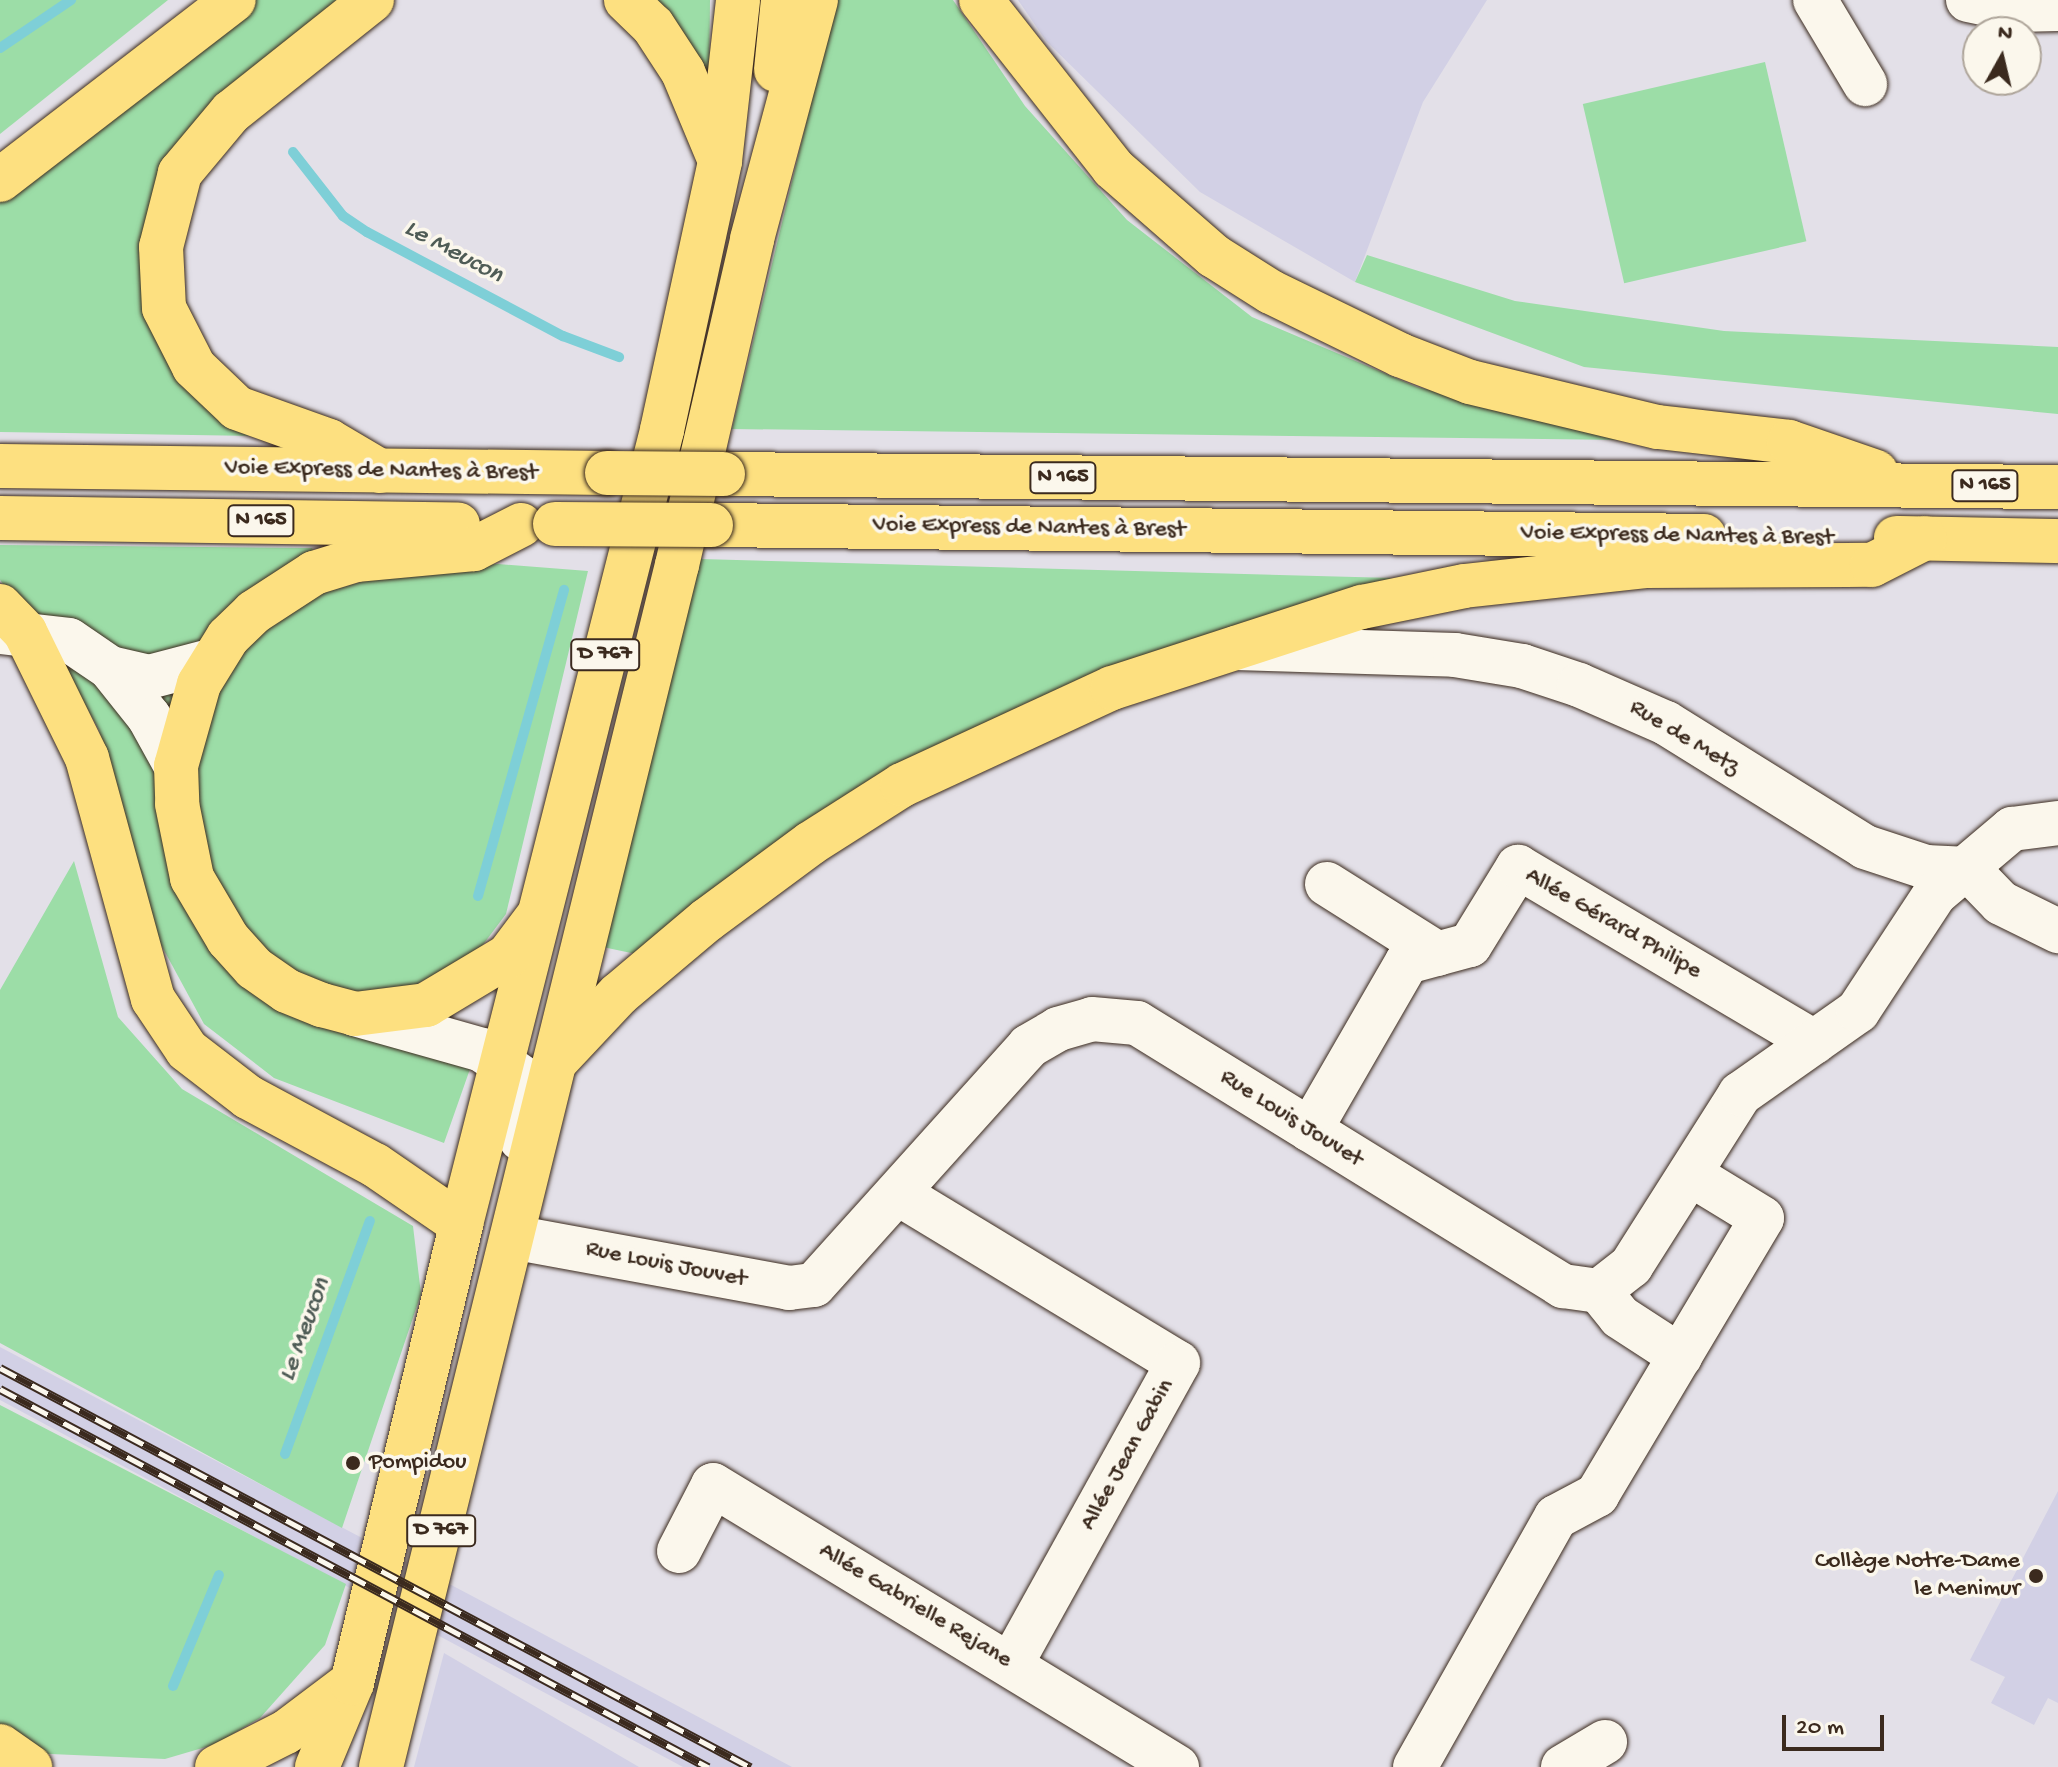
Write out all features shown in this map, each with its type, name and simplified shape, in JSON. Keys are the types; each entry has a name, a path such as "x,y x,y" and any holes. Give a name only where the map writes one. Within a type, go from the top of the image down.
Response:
{"main road":[{"path":"0,180 234,0"},
{"path":"372,0 231,112 180,173 161,247 164,308 194,367 237,408 329,441 380,471"},
{"path":"626,0 653,26 683,72 720,161"},
{"name":"D 767","path":"315,1765 352,1683 461,1224 662,430 720,161 733,83 738,0"},
{"name":"D 767","path":"381,1767 556,1061 752,239 783,0"},
{"path":"752,239 816,0"},
{"path":"981,0 1070,119 1144,196 1214,256 1319,318 1470,382 1658,427 1789,442 1913,484"},
{"name":"Voie Express de Nantes à Brest","path":"0,466 2058,487"},
{"name":"Voie Express de Nantes à Brest","path":"0,518 2058,541"},
{"path":"538,524 474,549 356,560 314,573 254,612 210,661 184,725 176,766 182,846 207,908 228,939 254,968 287,991 355,1014 426,1005 461,987 508,956 538,916"},
{"path":"556,1061 619,994 707,920 902,785 1112,688 1226,648 1362,607 1464,586 1645,566 1872,565 1925,538"},
{"path":"8,623 87,758 153,999 187,1050 248,1097 375,1165 461,1224"},
{"path":"217,1767 286,1732 352,1683"},
{"path":"0,1746 30,1767"}],"street":[{"path":"1815,0 1865,84"},
{"path":"1968,0 2016,10 2058,9"},
{"path":"8,623 69,640 110,668 149,717 176,766"},
{"name":"Rue de Metz","path":"1226,648 1285,652 1378,649 1522,666 1622,700 1666,723 1865,847 1926,867 1968,869"},
{"path":"110,668 149,677 210,661"},
{"path":"1680,1356 1620,1317 1599,1291 1631,1266 1740,1094 1858,1011 1935,894 2012,829 2058,823"},
{"name":"Allée Gérard Philipe","path":"1310,1130 1407,962 1470,945 1518,867 1814,1042"},
{"path":"1968,869 2001,903 2058,931"},
{"path":"1327,884 1438,954"},
{"path":"355,1014 482,1050 530,1083 519,1134 530,1160"},
{"name":"Rue Louis Jouvet","path":"512,1237 802,1287 814,1285 829,1274 1029,1046 1092,1019 1137,1023 1563,1286 1599,1291"},
{"path":"1415,1767 1556,1517 1597,1495 1762,1218 1690,1174"},
{"name":"Allée Jean Gabin","path":"899,1194 1178,1363 1012,1663"},
{"name":"Allée Gabrielle Rejane","path":"679,1551 713,1485 1012,1663 1177,1767"},
{"path":"1563,1767 1605,1742"}],"shaded area":[{"path":"1018,0 1487,0 1423,102 1355,282 1200,192 1046,41"},
{"path":"0,1347 792,1767 683,1767 0,1400"},
{"name":"Collège Notre-Dame le Menimur","path":"2058,1491 2058,1703 2048,1698 2034,1725 1991,1703 2005,1677 1970,1660"},
{"path":"444,1653 639,1767 414,1767"}],"green space":[{"path":"0,0 168,0 0,134"},
{"path":"254,0 343,0 257,69 141,270 259,436 0,432 0,193"},
{"path":"644,0 710,0 709,88"},
{"path":"836,0 953,0 1025,106 1127,220 1252,317 1417,387 1623,436 1621,440 732,429"},
{"path":"1765,62 1806,241 1624,283 1583,104"},
{"path":"1367,255 1515,301 1724,331 2058,347 2058,414 1584,367 1355,282"},
{"path":"0,545 312,548 333,590 406,569 498,564 588,571 506,914 479,950 408,989 470,1069 444,1143 274,1078 204,1024 159,941 99,730 54,648 0,580"},
{"path":"700,559 1393,578 1198,640 1026,703 820,815 636,954 598,946"},
{"path":"74,861 118,1017 182,1089 413,1226 421,1294 342,1528 0,1343 0,990"},
{"path":"0,1405 346,1584 325,1645 260,1718 216,1744 165,1759 28,1753 0,1731"}],"waterway":[{"name":"Le Meucon","path":"0,48 71,0"},
{"name":"Le Meucon","path":"293,152 343,216 367,232 563,336 619,357"},
{"name":"Le Meucon","path":"478,896 564,590"},
{"name":"Le Meucon","path":"285,1454 370,1221"},
{"name":"Le Meucon","path":"173,1686 219,1575"}],"railway":[{"path":"0,1368 750,1767"},
{"path":"0,1389 708,1767"}],"place":[{"name":"Pompidou","path":"353,1463"},
{"name":"Collège Notre-Dame le Menimur","path":"2036,1576"}]}
